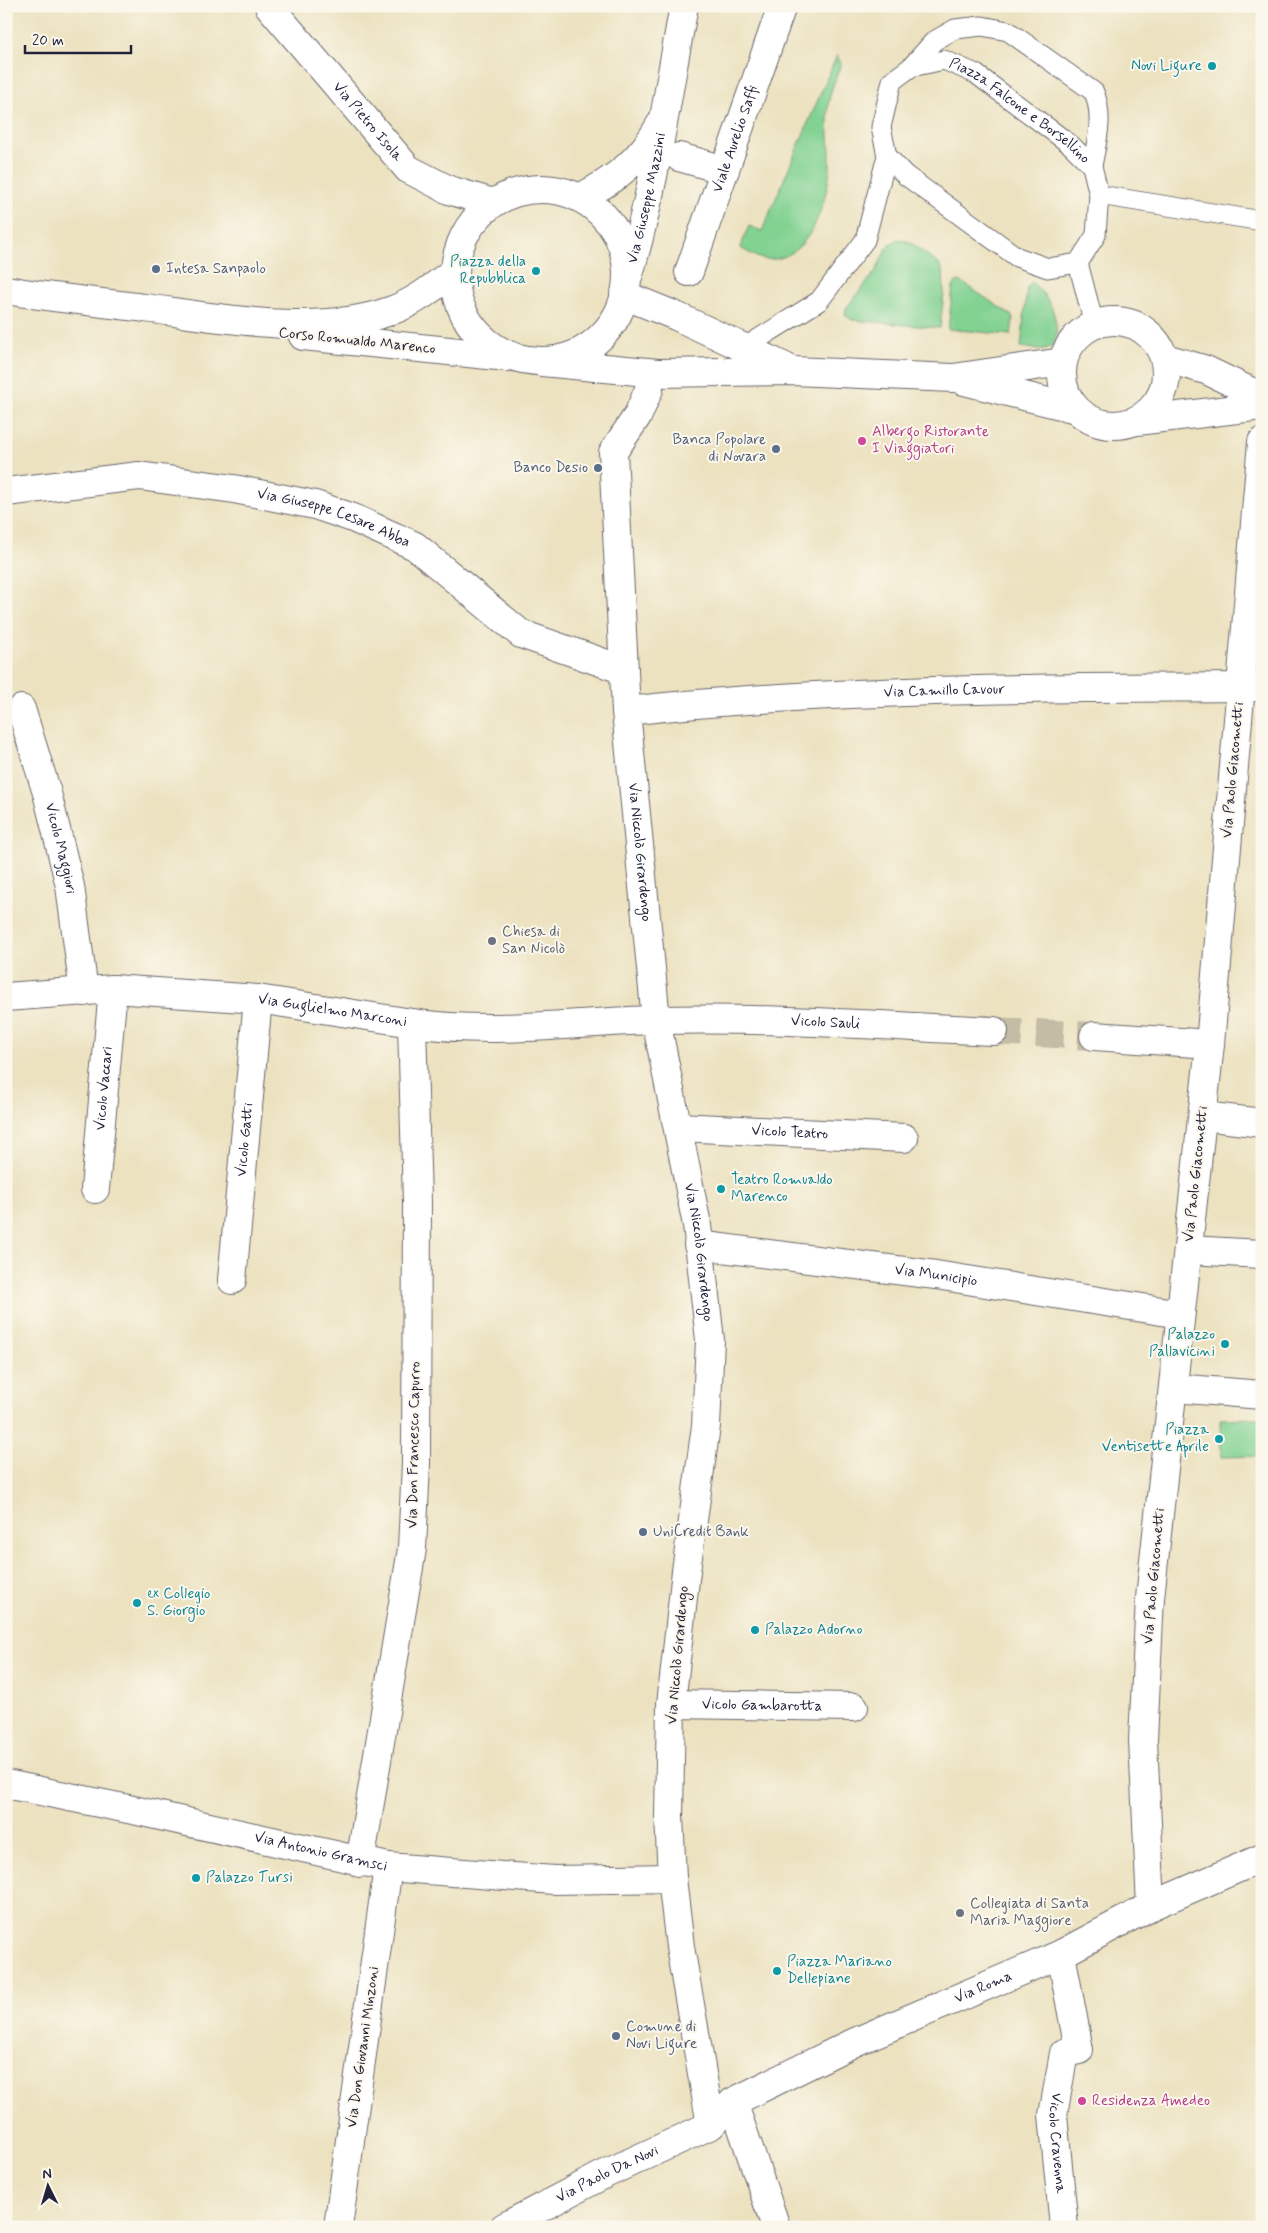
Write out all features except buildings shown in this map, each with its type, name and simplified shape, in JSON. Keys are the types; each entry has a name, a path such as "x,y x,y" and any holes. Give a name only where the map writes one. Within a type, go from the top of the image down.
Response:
{"street":[{"name":"Via Pietro Isola","path":"269,6 408,169 449,190 493,203"},
{"name":"Via Giuseppe Mazzini","path":"626,285 659,152 662,122 684,6"},
{"name":"Viale Aurelio Saffi","path":"689,272 782,6"},
{"name":"Via Giuseppe Mazzini","path":"580,198 627,169 651,141 662,122"},
{"path":"679,157 725,170"},
{"path":"536,189 559,190 580,198 597,209 610,223 620,238 626,257 626,285 616,318 602,336 584,350 564,359 529,360 496,349 478,335 469,322 456,294 454,271 457,251 465,233 477,216 493,203 513,193 536,189"},
{"name":"Corso Romualdo Marenco","path":"6,290 199,315 318,323 362,319 391,311 425,294 454,271"},
{"name":"Corso Romualdo Marenco","path":"626,285 676,316 742,349 793,371"},
{"name":"Corso Romualdo Marenco","path":"199,315 276,333 658,373 793,371 953,378 1062,362"},
{"path":"1137,421 1152,410 1163,394 1167,376 1165,358 1157,342 1145,330 1129,322 1111,320 1094,324 1074,339 1062,362 1063,387 1076,409 1089,419 1104,425 1121,426 1137,421 1262,406"},
{"path":"1165,358 1206,370 1262,397"},
{"name":"Corso Romualdo Marenco","path":"953,378 1076,409"},
{"name":"Via Niccolò Girardengo","path":"649,389 638,415 613,452 626,710 656,1020 697,1225 710,1340 709,1387 671,1704 669,1816 672,1878 680,1947 711,2125"},
{"name":"Via Paolo Giacometti","path":"1151,1906 1146,1821 1144,1730 1150,1598 1251,687 1262,442"},
{"name":"Via Giuseppe Cesare Abba","path":"6,492 139,476 234,489 314,505 353,518 415,546 521,634 624,670"},
{"name":"Via Camillo Cavour","path":"626,710 770,698 951,690 1251,687"},
{"name":"Vicolo Maggiori","path":"21,709 47,793 70,886 84,992"},
{"name":"Via Guglielmo Marconi","path":"6,998 113,989 258,999 448,1029 506,1030 656,1020"},
{"name":"Vicolo Vaccari","path":"95,1189 113,989"},
{"name":"Vicolo Gatti","path":"232,1280 258,999"},
{"name":"Vicolo Sauli","path":"656,1020 734,1020 994,1031"},
{"name":"Via Don Francesco Capurro","path":"360,1863 412,1549 416,1464 417,1202 412,1023"},
{"path":"1094,1036 1210,1044"},
{"path":"1203,1116 1262,1123"},
{"name":"Vicolo Teatro","path":"678,1127 904,1138"},
{"name":"Via Municipio","path":"698,1245 936,1275 1174,1313"},
{"path":"1188,1250 1262,1254"},
{"path":"1174,1388 1262,1395"},
{"name":"Vicolo Gambarotta","path":"671,1704 854,1708"},
{"name":"Via Antonio Gramsci","path":"6,1784 138,1811 360,1863 388,1867 554,1880 672,1878"},
{"name":"Via Roma","path":"711,2125 733,2102 854,2042 1061,1954 1151,1906 1262,1858"},
{"name":"Via Don Giovanni Minzoni","path":"338,2227 388,1867"},
{"name":"Vicolo Cravenna","path":"1061,1954 1079,2050 1064,2053 1053,2115 1064,2227"},
{"path":"733,2102 776,2227"},
{"name":"Via Paolo Da Novi","path":"504,2227 603,2175 711,2125"}],"lane":[{"path":"911,67 934,41 955,29 982,26 1008,31 1094,92 1100,106 1100,120 1092,166"},
{"name":"Piazza Falcone e Borsellino","path":"742,349 819,301 865,240 887,156 881,127 892,81 911,67 944,60 976,74 1071,145 1092,166 1099,195 1096,236 1078,263"},
{"path":"887,156 904,175 1017,257 1048,268 1078,263 1094,324"},
{"path":"1099,195 1262,221"}],"green space":[{"path":"837,55 841,64 833,86 828,115 830,166 820,212 813,228 793,252 780,258 764,259 758,257 740,248 749,226 762,231"},
{"path":"898,239 910,242 939,264 943,271 944,292 940,328 852,320 845,315 846,308 876,271 887,247"},
{"path":"960,281 1011,315 1013,319 1011,335 948,329 953,287 956,282"},
{"path":"1032,282 1047,299 1055,319 1056,335 1054,342 1050,347 1044,349 1021,347 1027,288"},
{"path":"1262,1418 1262,1456 1221,1457 1220,1419"}],"tunnel":[{"path":"994,1031 1094,1036"}],"place":[{"name":"Novi Ligure","path":"1212,66"},
{"name":"Intesa Sanpaolo","path":"156,269"},
{"name":"Piazza della Repubblica","path":"536,271"},
{"name":"Albergo Ristorante I Viaggiatori","path":"862,441"},
{"name":"Banca Popolare di Novara","path":"776,449"},
{"name":"Banco Desio","path":"598,468"},
{"name":"Chiesa di San Nicolò","path":"492,941"},
{"name":"Teatro Romualdo Marenco","path":"721,1189"},
{"name":"Palazzo Pallavicini","path":"1225,1344"},
{"name":"Piazza Ventisette Aprile","path":"1219,1439"},
{"name":"UniCredit Bank","path":"643,1532"},
{"name":"ex Collegio S. Giorgio","path":"137,1603"},
{"name":"Palazzo Adorno","path":"755,1630"},
{"name":"Palazzo Tursi","path":"196,1878"},
{"name":"Collegiata di Santa Maria Maggiore","path":"960,1913"},
{"name":"Piazza Mariano Dellepiane","path":"777,1971"},
{"name":"Comune di Novi Ligure","path":"616,2036"},
{"name":"Residenza Amedeo","path":"1082,2101"}]}
